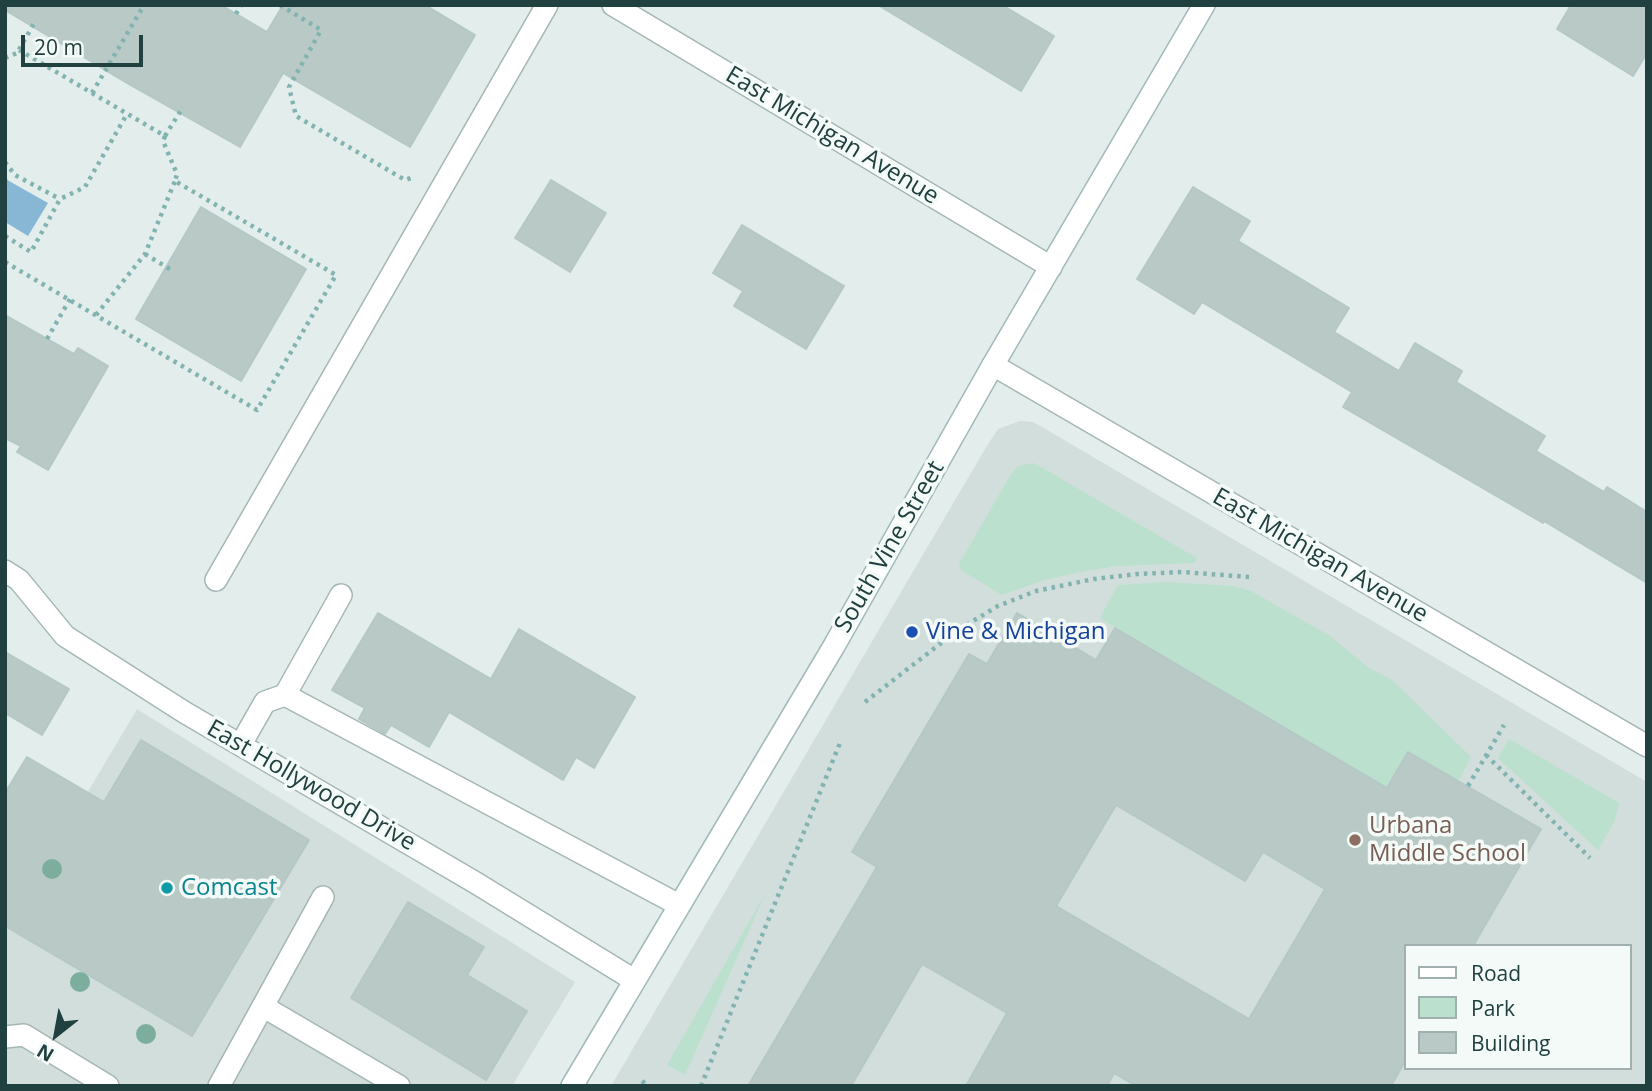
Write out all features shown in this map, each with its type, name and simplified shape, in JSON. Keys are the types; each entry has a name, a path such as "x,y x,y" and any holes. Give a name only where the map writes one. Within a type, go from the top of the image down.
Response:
{"main road":[{"path":"216,580 547,5"},
{"name":"East Michigan Avenue","path":"613,5 1051,267"},
{"name":"South Vine Street","path":"572,1086 834,646 993,365 1204,5"},
{"name":"East Michigan Avenue","path":"993,365 1647,746"},
{"name":"East Hollywood Drive","path":"5,571 19,580 65,636 184,712 476,883 634,980"},
{"path":"241,744 265,702 285,695 341,595"},
{"path":"285,695 678,905"},
{"path":"219,1086 323,897"},
{"path":"264,1007 399,1086"},
{"path":"5,1037 24,1035 108,1086"}],"path":[{"path":"92,93 144,5"},
{"path":"236,14 241,5"},
{"path":"280,5 321,30 289,86 296,116 405,180 416,176"},
{"path":"5,58 19,50 36,20"},
{"path":"19,50 165,136"},
{"path":"96,315 145,254 177,174 163,141 183,107"},
{"path":"5,236 31,251 60,199 85,187 127,114"},
{"path":"5,162 15,175 60,199"},
{"path":"5,262 257,410 336,275 175,181"},
{"path":"145,254 173,271"},
{"path":"47,339 70,299"},
{"path":"865,702 958,630 998,606 1036,591 1094,579 1137,574 1184,572 1249,577"},
{"path":"1468,786 1504,725"},
{"path":"701,1086 840,743"},
{"path":"1486,755 1590,858"},
{"path":"642,1082 649,1086"}],"shaded area":[{"path":"1020,421 1033,422 1647,782 1647,1086 611,1086 998,429"},
{"path":"137,709 575,982 512,1086 5,1086 5,932"}],"green space":[{"path":"1033,463 1197,558 1194,563 1117,566 1080,572 1044,580 1002,595 961,570 959,564 1010,476 1018,466"},
{"path":"1167,582 1232,586 1251,591 1330,636 1369,668 1392,680 1471,757 1458,781 1408,752 1387,788 1100,618 1118,585"},
{"path":"1509,739 1619,803 1615,820 1598,850 1498,758"},
{"path":"765,894 685,1075 667,1065"}],"water":[{"path":"5,177 48,203 28,236 5,222"}],"building":[{"path":"5,5 221,5 267,32 283,5 425,5 475,35 410,147 283,73 240,147 5,10"},
{"path":"878,5 1002,5 1054,36 1021,91"},
{"path":"1571,5 1647,5 1647,53 1633,76 1557,29"},
{"path":"551,180 606,213 570,272 515,238"},
{"path":"1193,187 1250,221 1238,241 1349,308 1334,332 1399,371 1415,343 1462,371 1456,382 1545,436 1536,451 1604,492 1607,487 1647,512 1647,583 1343,407 1352,392 1202,302 1194,314 1137,279"},
{"path":"201,207 306,269 241,381 136,319"},
{"path":"742,225 844,286 806,349 734,306 743,291 713,273"},
{"path":"5,315 74,354 78,348 108,366 48,470 17,452 21,446 5,438"},
{"path":"378,613 491,679 519,629 635,697 594,768 576,757 563,780 449,712 429,747 391,725 385,734 359,719 365,708 332,690"},
{"name":"Urbana Middle School","path":"1017,613 1096,660 1115,628 1387,788 1408,752 1541,829 1474,944 1404,944 1404,1063 1391,1086 1136,1086 1114,1073 1107,1086 966,1086 1007,1013 922,964 851,1086 748,1086 877,867 852,852 969,654 987,664","holes":["1116,805 1245,881 1263,852 1325,889 1249,1019 1056,906"]},
{"path":"5,652 69,689 42,735 5,713"},
{"name":"Comcast","path":"141,740 309,840 192,1036 5,926 5,793 27,757 104,802"},
{"path":"408,902 484,947 467,975 527,1011 486,1080 351,998"}],"place":[{"name":"Vine & Michigan","path":"912,632"},
{"name":"Urbana Middle School","path":"1355,840"},
{"name":"Comcast","path":"167,888"}]}
